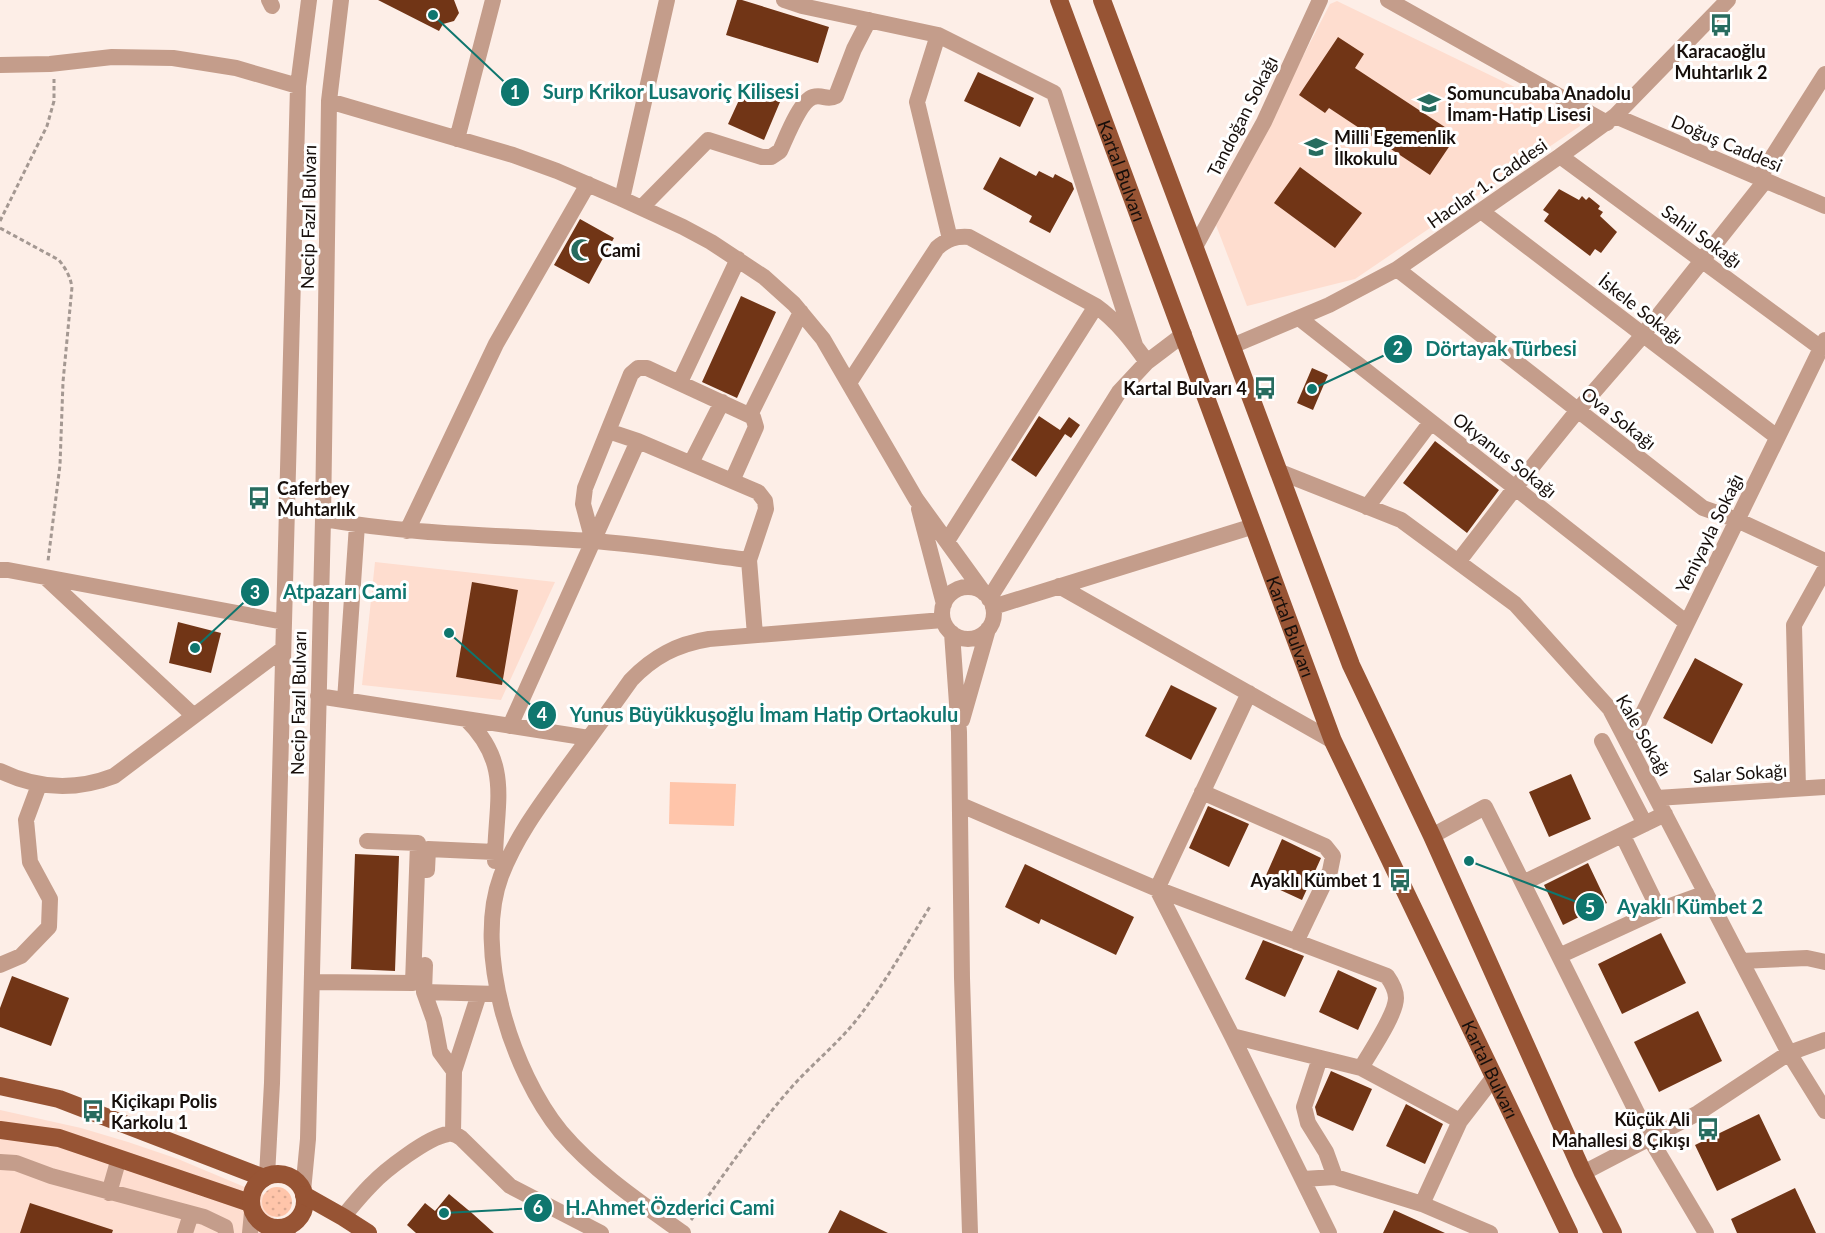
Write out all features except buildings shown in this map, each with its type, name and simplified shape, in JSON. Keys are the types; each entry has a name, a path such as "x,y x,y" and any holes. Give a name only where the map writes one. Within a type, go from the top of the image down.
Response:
{"main road":[{"name":"Kartal Bulvarı","path":"1059,0 1333,741 1569,1233"},
{"path":"1102,0 1351,664 1432,836 1612,1233"},
{"path":"0,1086 59,1099 266,1177 284,1174 299,1184 304,1193 304,1208 294,1229 271,1228 263,1225 251,1207 254,1187 266,1177"},
{"path":"0,1130 59,1138 251,1207"},
{"path":"304,1193 368,1233"}],"street":[{"name":"Necip Fazıl Bulvarı","path":"266,1177 272,1083 298,86 309,0"},
{"name":"Necip Fazıl Bulvarı","path":"304,1193 308,1139 312,982 330,101 341,0"},
{"path":"458,139 493,0"},
{"path":"622,199 667,0"},
{"path":"784,0 802,6 938,35 1054,93 1135,345"},
{"name":"Tandoğan Sokağı","path":"1195,247 1264,122 1320,0"},
{"name":"Doğuş Caddesi","path":"1388,0 1610,119 1825,206"},
{"name":"Hacılar 1. Caddesi","path":"1232,346 1329,304 1397,269 1482,211 1610,119 1728,0"},
{"path":"642,207 708,140 762,157 780,151 808,99 817,96 831,99 836,96 854,49 869,20"},
{"path":"938,35 917,102 950,239"},
{"path":"0,64 50,64 112,57 173,58 236,68 298,86"},
{"path":"1458,562 1578,410 1643,335 1702,261 1762,179 1825,74"},
{"path":"330,101 513,155 642,207 683,227 738,259 772,283 801,312 823,339 916,499 989,600 994,615 959,732"},
{"name":"Sahil Sokağı","path":"1560,156 1822,351"},
{"path":"407,531 496,344 588,184"},
{"name":"İskele Sokağı","path":"1482,211 1777,437"},
{"path":"849,383 933,255 943,243 950,239 963,237 969,237 1096,306 1108,315 1147,362"},
{"path":"680,382 738,259"},
{"name":"Ova Sokağı","path":"1397,269 1703,508 1737,520 1825,561"},
{"path":"947,541 1096,306"},
{"path":"750,415 801,312"},
{"name":"Okyanus Sokağı","path":"1299,318 1687,623"},
{"path":"989,600 1108,407 1147,362 1184,334"},
{"name":"Yeniyayla Sokağı","path":"1628,744 1777,437 1822,351"},
{"path":"593,541 583,504 585,488 631,374 638,368 647,368 680,382 750,415 755,421 756,427 732,481"},
{"path":"691,464 722,402"},
{"path":"1368,507 1431,422"},
{"path":"608,432 638,441 758,492 765,501 766,509 749,560 755,635"},
{"path":"510,726 638,441"},
{"name":"Kale Sokağı","path":"1280,471 1401,520 1515,604 1610,709 1789,1053 1825,1111"},
{"path":"916,499 946,619 959,732 962,978 970,1233"},
{"path":"323,519 407,531 593,541 749,560"},
{"path":"345,700 357,525"},
{"path":"989,600 1059,586 1254,526"},
{"path":"1798,789 1794,625 1825,569"},
{"path":"0,570 284,622"},
{"path":"45,577 194,716"},
{"path":"1059,586 1333,741"},
{"path":"988,629 982,635 967,639 959,637 946,619 948,597 961,588 977,589 989,600"},
{"path":"682,1233 592,1163 561,1131 538,1099 522,1068 498,994 491,939 493,905 511,854 526,826 631,680 660,655 696,641 946,619"},
{"path":"0,771 39,785 72,787 100,782 114,776 284,649"},
{"path":"1156,889 1250,693"},
{"path":"318,696 589,738"},
{"path":"465,719 484,740 491,752 497,773 499,799 495,852 497,889"},
{"path":"1602,741 1646,824"},
{"path":"0,965 21,956 49,927 50,899 30,862 26,820 39,785"},
{"name":"Salar Sokağı","path":"1657,798 1825,787"},
{"path":"1202,792 1325,846 1333,856 1330,871 1296,942"},
{"path":"961,806 1156,889 1387,976 1392,983 1396,998 1395,1007 1361,1068"},
{"path":"1432,836 1485,807 1650,1137 1706,1233"},
{"path":"1523,883 1665,814"},
{"path":"1623,836 1659,910"},
{"path":"312,982 413,983 418,843 368,841"},
{"path":"454,1071 440,1052 434,1020 424,992 428,849 495,852"},
{"path":"1156,889 1232,1036 1329,1233"},
{"path":"1559,956 1659,910 1706,893"},
{"path":"1741,961 1808,958 1825,962"},
{"path":"424,992 498,994"},
{"path":"453,1134 454,1071 479,994"},
{"path":"1232,1036 1361,1068 1460,1121"},
{"path":"1583,1173 1698,1113 1789,1053 1825,1040"},
{"path":"1320,1058 1304,1107 1308,1123 1326,1152 1335,1177"},
{"path":"1422,1204 1460,1121 1494,1077"},
{"path":"343,1217 364,1191 389,1168 424,1145 442,1136 453,1134 461,1138 510,1186 601,1233"},
{"path":"109,1193 119,1158"},
{"path":"0,1162 16,1163 109,1193 204,1217 225,1227 226,1233"},
{"path":"1303,1179 1335,1177 1422,1204 1490,1233"},
{"path":"250,1233 251,1207"},
{"path":"185,1233 191,1214"}],"path":[{"path":"0,221 52,114 55,88 50,64"},
{"path":"0,228 59,260 71,281 57,502 45,577"},
{"path":"682,1233 791,1087 832,1048 854,1023 885,980 931,905"}],"shaded area":[{"path":"1337,1 1579,118 1580,126 1355,279 1247,306 1216,225 1330,4"},
{"path":"375,562 555,582 501,700 362,685"},
{"path":"670,782 736,784 734,826 669,824"},
{"path":"0,1110 81,1128 128,1142 178,1159 276,1200 271,1233 0,1233"},
{"path":"277,1187 288,1191 292,1202 288,1213 277,1217 266,1213 262,1202 266,1191"}],"place":[{"name":"Surp Krikor Lusavoriç Kilisesi","path":"433,15"},
{"name":"Karacaoğlu Muhtarlık 2","path":"1721,25"},
{"name":"Somuncubaba Anadolu İmam-Hatip Lisesi","path":"1429,103"},
{"name":"Milli Egemenlik İlkokulu","path":"1316,147"},
{"name":"Cami","path":"582,250"},
{"name":"Kartal Bulvarı 4","path":"1265,388"},
{"name":"Dörtayak Türbesi","path":"1312,389"},
{"name":"Caferbey Muhtarlık","path":"259,498"},
{"name":"Yunus Büyükkuşoğlu İmam Hatip Ortaokulu","path":"449,633"},
{"name":"Atpazarı Cami","path":"195,648"},
{"name":"Ayaklı Kümbet 2","path":"1469,861"},
{"name":"Ayaklı Kümbet 1","path":"1400,880"},
{"name":"Kiçikapı Polis Karkolu 1","path":"93,1111"},
{"name":"Küçük Ali Mahallesi 8 Çıkışı","path":"1708,1129"},
{"name":"H.Ahmet Özderici Cami","path":"444,1213"}]}
